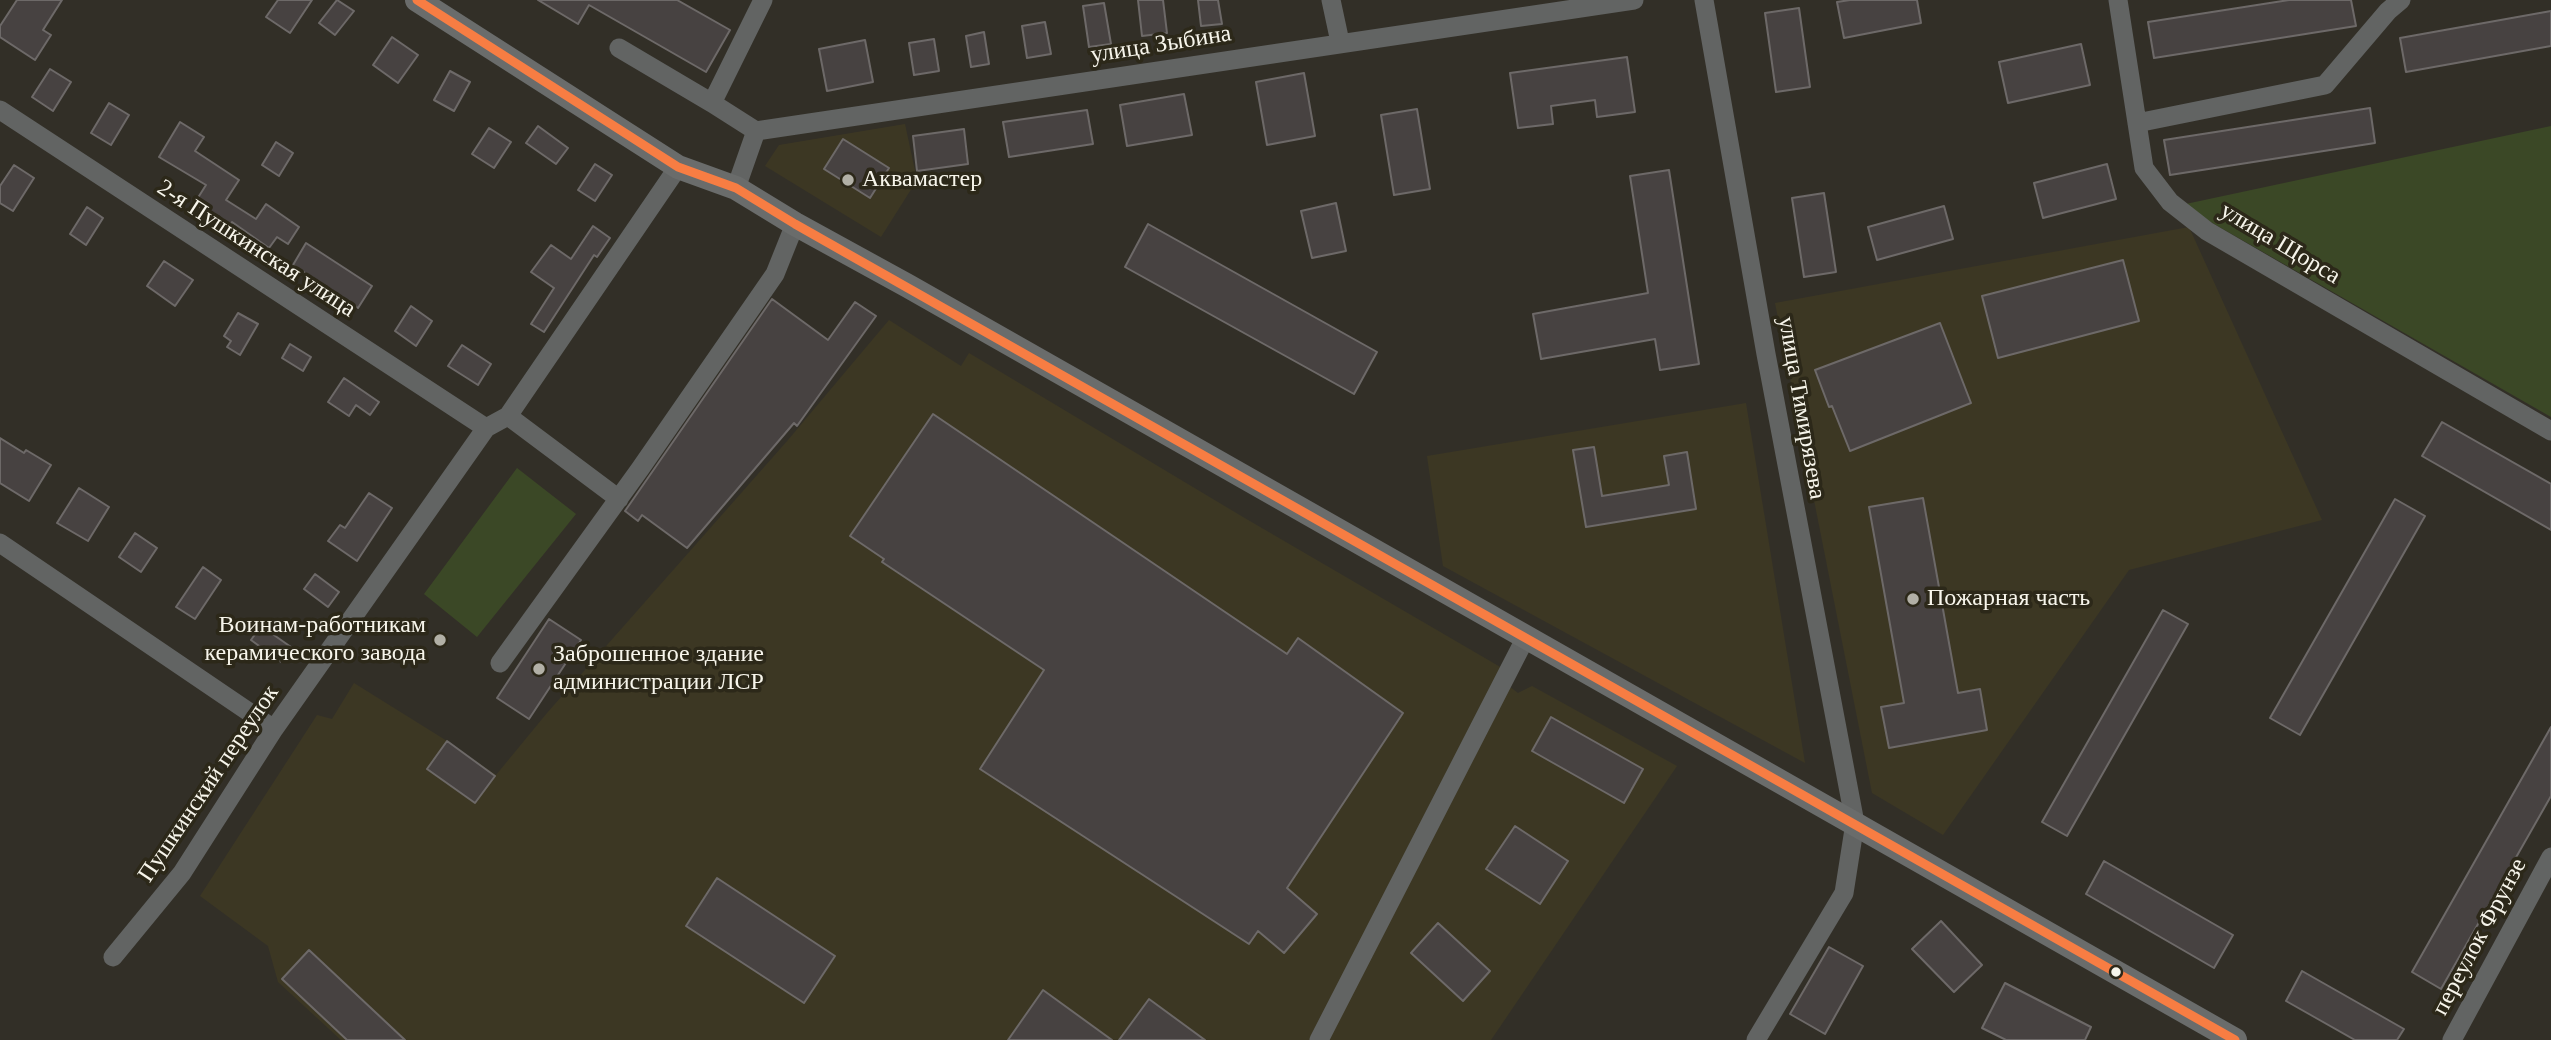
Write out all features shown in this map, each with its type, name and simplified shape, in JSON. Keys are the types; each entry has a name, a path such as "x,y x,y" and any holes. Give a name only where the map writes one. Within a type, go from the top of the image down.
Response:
{"main road":[{"path":"417,0 678,167 736,188 795,224 2235,1040"}],"street":[{"path":"712,103 763,0"},
{"path":"1331,0 1340,42"},
{"name":"улица Зыбина","path":"756,131 1634,0"},
{"name":"улица Тимирязева","path":"1704,0 1771,381 1855,823 1844,893 1756,1040"},
{"name":"улица Щорса","path":"2118,0 2144,167 2170,202 2207,231 2551,431"},
{"path":"2137,123 2325,85 2388,11 2401,0"},
{"path":"619,48 756,131 736,188"},
{"name":"2-я Пушкинская улица","path":"0,110 486,428"},
{"path":"486,428 508,416 678,167"},
{"path":"500,663 775,274 795,224"},
{"path":"508,416 618,499"},
{"name":"Пушкинский переулок","path":"113,957 182,873 274,729 486,428"},
{"path":"0,543 274,729"},
{"path":"1319,1040 1526,637"},
{"name":"переулок Фрунзе","path":"2452,1040 2551,857"}],"shaded area":[{"path":"905,124 917,180 881,237 765,166 779,145"},
{"path":"2189,227 2322,520 2129,570 1943,835 1872,793 1775,303"},
{"path":"889,320 961,366 969,353 1502,668 1502,681 1518,693 1532,686 1677,766 1491,1040 341,1040 278,982 268,946 200,896 317,715 332,719 354,683 496,775"},
{"path":"1746,403 1805,763 1443,566 1427,456"}],"green space":[{"path":"2551,126 2551,417 2181,205"},
{"path":"517,468 576,514 477,637 424,594"}],"building":[{"path":"17,0 62,0 43,30 51,35 35,60 0,37 0,26"},
{"path":"278,0 312,0 290,33 266,17"},
{"path":"337,0 354,11 335,35 319,23"},
{"path":"538,0 677,0 730,30 706,72 589,5 578,24"},
{"path":"1138,0 1163,0 1167,33 1142,36"},
{"path":"1198,0 1218,0 1222,24 1201,26"},
{"path":"1917,0 1921,23 1844,38 1837,2"},
{"path":"2289,0 2351,0 2356,26 2154,58 2148,22"},
{"path":"1104,3 1111,44 1089,47 1083,6"},
{"path":"1799,8 1810,87 1776,92 1765,13"},
{"path":"2551,11 2551,46 2406,72 2400,38"},
{"path":"1045,22 1051,54 1027,58 1022,26"},
{"path":"984,32 989,64 971,67 966,36"},
{"path":"392,37 418,55 398,83 373,65"},
{"path":"934,39 939,71 914,75 909,43"},
{"path":"865,40 873,82 827,91 819,49"},
{"path":"2081,44 2090,85 2008,103 1999,62"},
{"path":"1627,57 1635,112 1597,117 1595,100 1551,106 1553,124 1518,128 1510,73"},
{"path":"50,69 71,82 53,111 32,97"},
{"path":"450,71 470,82 454,111 434,100"},
{"path":"1304,73 1315,136 1267,145 1256,82"},
{"path":"1184,94 1192,135 1127,146 1120,105"},
{"path":"109,103 129,115 111,145 91,133"},
{"path":"2370,108 2375,143 2170,175 2164,140"},
{"path":"1417,109 1430,189 1394,195 1381,115"},
{"path":"1087,110 1093,144 1009,157 1003,122"},
{"path":"180,122 204,137 195,151 239,180 226,200 256,219 266,204 299,227 288,244 277,237 269,248 232,222 230,226 194,204 206,185 159,157"},
{"path":"538,126 568,148 556,164 526,143"},
{"path":"489,128 511,142 494,168 472,154"},
{"path":"964,129 968,164 917,171 913,136"},
{"path":"843,139 889,168 870,198 824,169"},
{"path":"276,142 293,153 279,176 262,165"},
{"path":"595,164 612,175 595,201 578,190"},
{"path":"2107,164 2116,199 2043,218 2034,183"},
{"path":"14,165 34,178 13,211 0,203 0,186"},
{"path":"1669,170 1699,364 1660,370 1655,339 1541,359 1533,314 1648,293 1630,176"},
{"path":"1824,193 1836,272 1804,277 1792,198"},
{"path":"1336,203 1346,251 1312,258 1301,211"},
{"path":"1944,206 1953,239 1877,260 1868,227"},
{"path":"87,207 103,218 86,245 70,234"},
{"path":"1148,224 1377,352 1354,394 1125,267"},
{"path":"593,226 610,238 597,257 594,255 544,332 531,324 554,288 531,272 551,245 571,259"},
{"path":"306,243 372,286 358,308 293,265"},
{"path":"2123,260 2139,321 1998,358 1982,296"},
{"path":"164,261 193,280 175,306 147,286"},
{"path":"772,299 828,340 855,302 876,316 797,426 794,423 687,548 642,515 638,521 625,511"},
{"path":"411,306 432,321 416,346 395,331"},
{"path":"238,313 258,324 240,355 227,347 231,341 224,336"},
{"path":"1940,323 1971,403 1850,451 1815,370"},
{"path":"290,344 311,357 303,371 282,358"},
{"path":"462,345 491,364 478,385 448,366"},
{"path":"344,378 379,402 370,415 356,405 349,416 328,402"},
{"path":"933,414 1287,654 1298,638 1403,713 1287,888 1317,914 1284,953 1258,931 1249,944 980,769 1044,670 882,562 884,559 850,536"},
{"path":"2442,422 2551,484 2551,530 2422,456"},
{"path":"0,438 51,465 29,501 0,483"},
{"path":"1594,447 1602,496 1669,485 1664,456 1687,452 1696,509 1586,527 1573,450"},
{"path":"79,488 109,507 88,541 57,523"},
{"path":"369,493 392,508 357,561 328,541 340,525 345,528"},
{"name":"Пожарная часть","path":"1923,498 1958,693 1980,689 1987,730 1889,748 1881,707 1904,703 1869,507"},
{"path":"2395,499 2425,516 2300,735 2270,718"},
{"path":"135,533 157,548 141,572 119,557"},
{"path":"203,567 221,580 195,619 176,607"},
{"path":"315,574 339,592 328,607 304,589"},
{"path":"2163,610 2188,624 2067,836 2042,822"},
{"name":"Заброшенное здание администрации ЛСР","path":"549,619 581,640 529,719 497,698"},
{"path":"261,626 291,647 281,662 251,640"},
{"path":"1551,717 1643,769 1624,803 1532,751"},
{"path":"2551,727 2551,796 2441,989 2412,972"},
{"path":"447,741 495,776 475,803 427,769"},
{"path":"1515,826 1568,861 1540,904 1486,869"},
{"path":"2104,861 2233,935 2214,968 2086,894"},
{"path":"717,878 835,956 804,1003 686,926"},
{"path":"1941,921 1982,965 1954,992 1912,949"},
{"path":"1438,923 1490,971 1463,1001 1411,953"},
{"path":"1829,947 1863,966 1825,1034 1790,1014"},
{"path":"309,950 405,1040 347,1040 282,979"},
{"path":"2302,971 2404,1029 2397,1040 2355,1040 2286,1001"},
{"path":"2005,983 2091,1027 2085,1040 2006,1040 1982,1028"},
{"path":"1043,990 1112,1040 1008,1040"},
{"path":"1149,999 1205,1040 1119,1040"}],"transit line":[{"path":"417,0 678,167 736,188 795,224 2235,1040"}],"place":[{"name":"Аквамастер","path":"848,180"},
{"name":"Пожарная часть","path":"1913,599"},
{"name":"Воинам-работникам керамического завода","path":"440,640"},
{"name":"Заброшенное здание администрации ЛСР","path":"539,669"}]}
